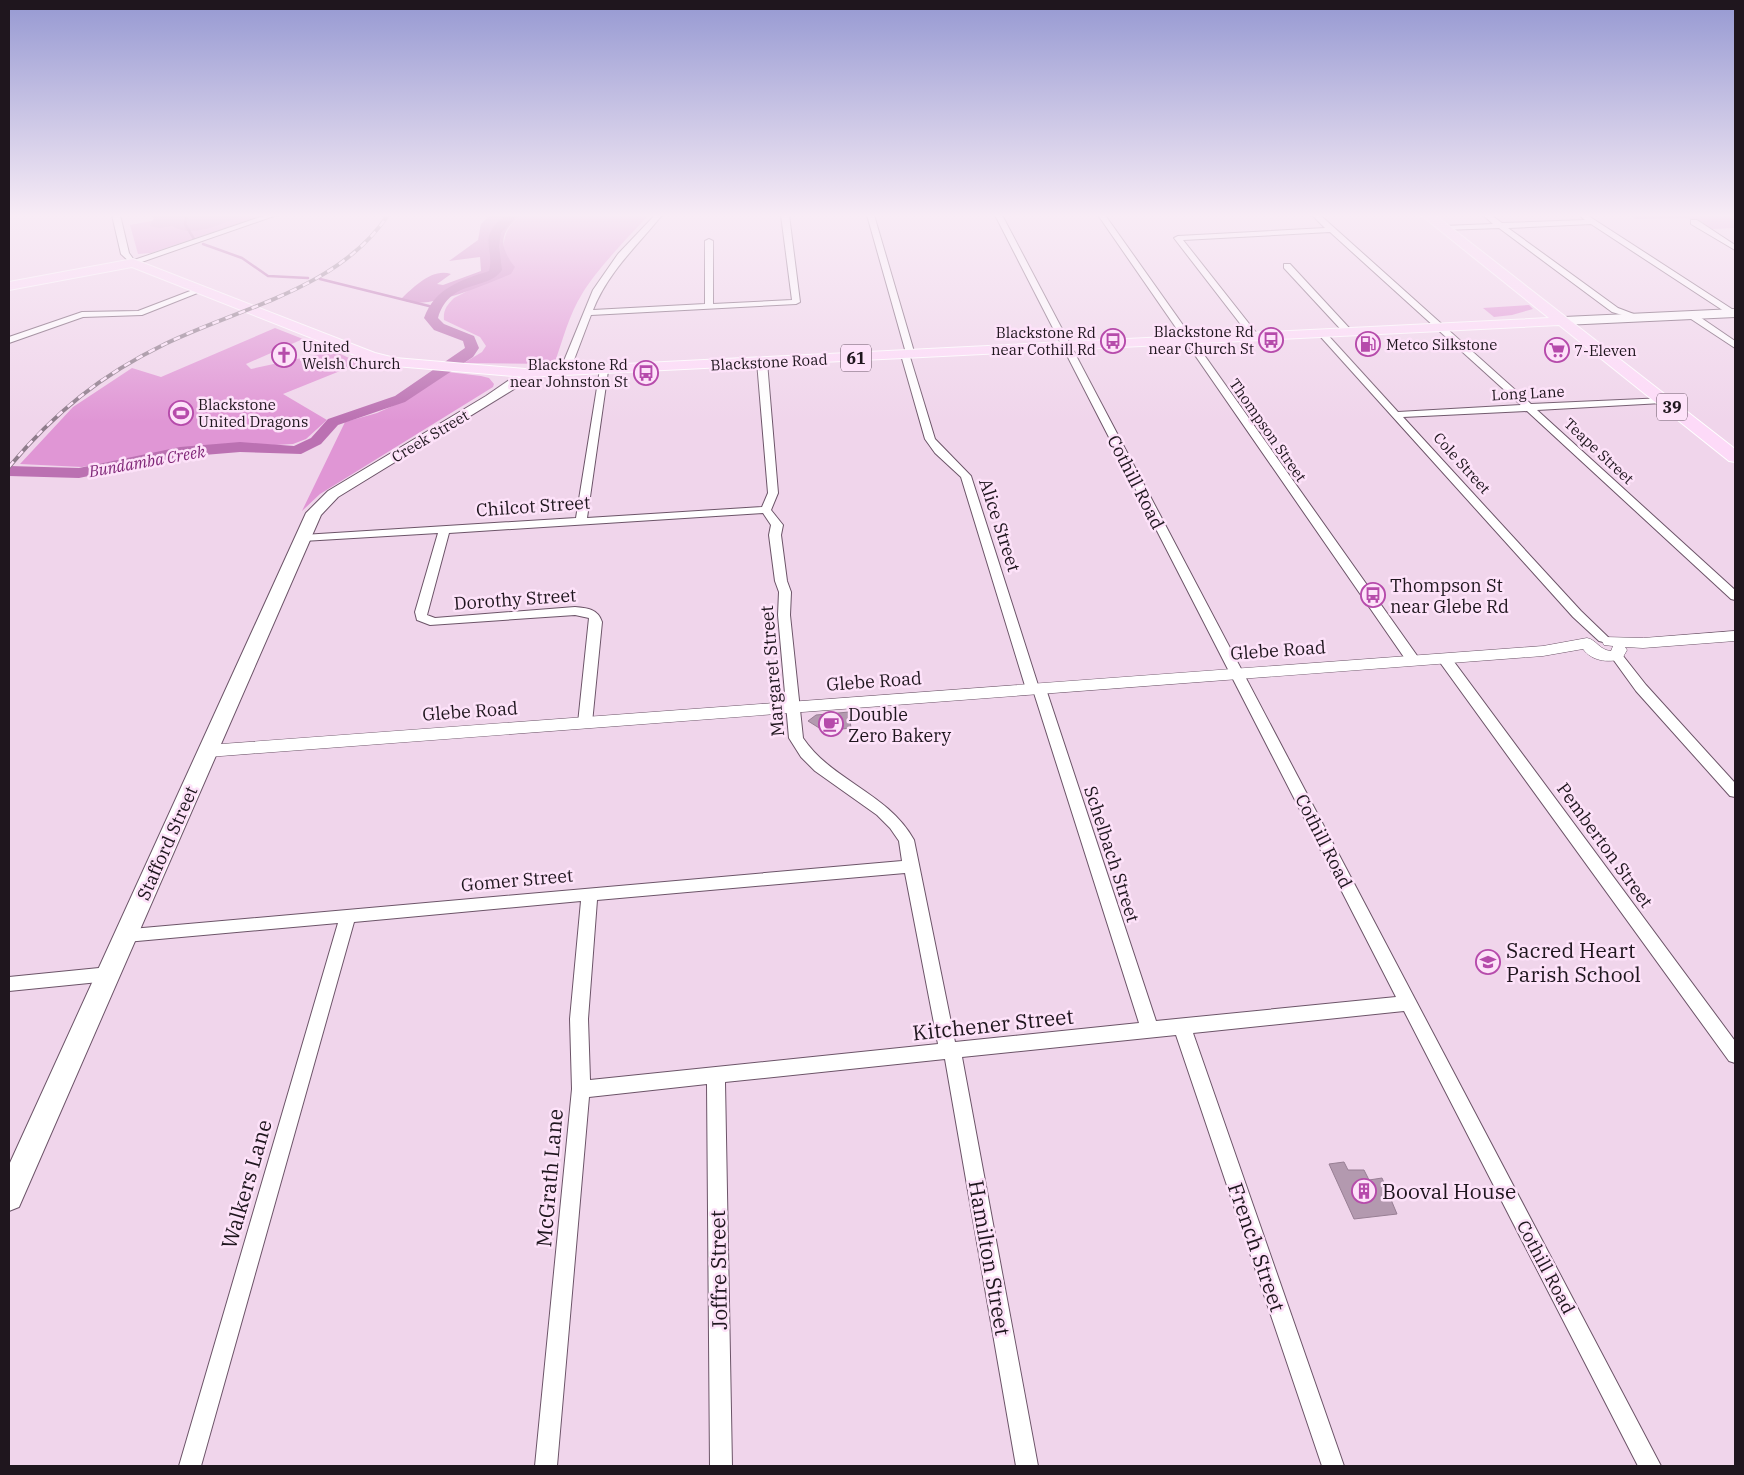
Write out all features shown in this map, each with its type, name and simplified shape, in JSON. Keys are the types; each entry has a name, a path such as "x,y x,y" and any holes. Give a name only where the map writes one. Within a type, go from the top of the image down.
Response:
{"main road":[{"name":"61","path":"185,284 364,354 395,362 524,373"},
{"name":"39","path":"1515,284 1735,458"},
{"path":"1514,323 1516,319 1541,312 1545,307"},
{"name":"Blackstone Road","path":"524,373 564,373 1256,338 1564,321 1614,314 1636,318 1734,313"},
{"name":"Blackstone Road","path":"1284,336 1348,333"},
{"name":"Creek Street","path":"333,494 491,399 512,385 524,373"},
{"name":"Stafford Street","path":"9,1197 303,538 316,510 333,494"}],"street":[{"path":"564,373 587,313 601,284"},
{"path":"709,284 709,307"},
{"path":"587,313 796,302 794,284"},
{"name":"Alice Street","path":"889,284 930,439 966,476 1036,689"},
{"name":"Cothill Road","path":"1033,284 1650,1466"},
{"name":"Thompson Street","path":"1148,284 1413,660"},
{"path":"1213,284 1256,338"},
{"path":"1303,284 1348,333"},
{"path":"1391,284 1440,328"},
{"path":"1575,284 1614,314"},
{"path":"1688,284 1734,313"},
{"path":"9,340 82,315 139,313 201,290"},
{"path":"1691,315 1735,346"},
{"name":"Teape Street","path":"1440,328 1735,596"},
{"name":"Cole Street","path":"1323,335 1577,614 1579,623 1603,646 1735,792"},
{"path":"762,362 773,492 772,499 766,510"},
{"path":"581,521 603,370"},
{"name":"Long Lane","path":"1396,415 1662,400"},
{"name":"Chilcot Street","path":"303,538 766,510"},
{"name":"Margaret Street","path":"766,510 777,525 775,536 781,581 785,592 784,615 791,707 796,738 803,751 814,763 881,808 894,820 906,840 950,1051"},
{"name":"Dorothy Street","path":"444,530 420,612 421,617 425,620 434,622 575,611 586,612 594,616 596,622 585,723"},
{"name":"Glebe Road","path":"208,751 1735,636"},
{"name":"Pemberton Street","path":"1444,658 1735,1055"},
{"name":"Schelbach Street","path":"1036,689 1150,1031"},
{"name":"Gomer Street","path":"126,934 912,866"},
{"name":"McGrath Lane","path":"546,1466 581,1089 579,1020 590,894"},
{"name":"Walkers Lane","path":"190,1466 348,916"},
{"path":"9,984 109,974"},
{"name":"Kitchener Street","path":"581,1089 1408,1003"},
{"name":"French Street","path":"1182,1027 1333,1466"},
{"name":"Hamilton Street","path":"950,1051 1027,1466"},
{"name":"Joffre Street","path":"716,1074 721,1466"}],"shaded area":[{"path":"419,284 487,284 440,300 411,302 401,299"},
{"path":"481,284 588,284 577,302 555,362 550,364 464,363 482,352 486,346 480,337 444,320 447,305 454,298"},
{"path":"1529,305 1533,309 1512,315 1494,317 1483,308"},
{"path":"275,328 303,339 246,364 251,369 334,351 360,363 283,394 327,420 306,439 293,444 236,443 190,447 82,467 20,464 73,407 132,368 161,377"},
{"path":"448,372 489,378 494,384 493,387 320,494 302,511 345,422 377,413 406,400"}],"building":[{"name":"Double Zero Bakery","path":"849,712 851,728 824,731 808,721 816,715"},
{"name":"Booval House","path":"1344,1162 1348,1170 1364,1170 1369,1180 1382,1178 1397,1214 1354,1219 1329,1164"}],"waterway":[{"path":"340,284 433,307"},
{"name":"Bundamba Creek","path":"9,471 79,473 180,452 240,447 295,451 305,448 316,441 333,422 400,399 468,354 472,348 469,339 439,327 431,318 434,308 440,300 447,293 464,284"}],"railway":[{"path":"9,467 26,447 80,396 120,369 165,344 306,284"}],"place":[{"name":"Blackstone Rd near Church St","path":"1271,340"},
{"name":"Blackstone Rd near Cothill Rd","path":"1113,341"},
{"name":"Metco Silkstone","path":"1368,344"},
{"name":"7-Eleven","path":"1557,350"},
{"name":"United Welsh Church","path":"284,355"},
{"name":"Blackstone Rd near Johnston St","path":"646,373"},
{"name":"Blackstone United Dragons","path":"181,413"},
{"name":"Thompson St near Glebe Rd","path":"1373,595"},
{"name":"Double Zero Bakery","path":"831,724"},
{"name":"Sacred Heart Parish School","path":"1488,962"},
{"name":"Booval House","path":"1364,1191"}]}
